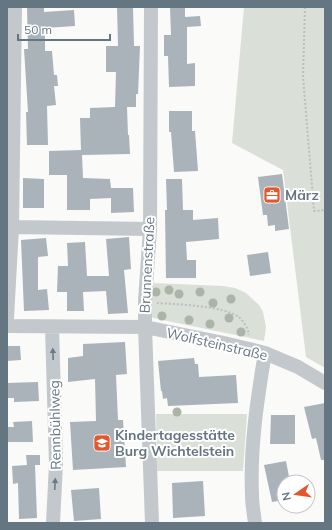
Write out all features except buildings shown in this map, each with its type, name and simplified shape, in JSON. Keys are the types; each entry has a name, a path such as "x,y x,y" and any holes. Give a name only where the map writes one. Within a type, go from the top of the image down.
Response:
{"street":[{"path":"7,318 15,7"},
{"name":"Brunnenstraße","path":"151,7 150,229 145,301 145,327 152,523"},
{"path":"10,224 150,229"},
{"name":"Wolfsteinstraße","path":"7,326 145,327 265,353 298,367 325,383"},
{"name":"Rennbühlweg","path":"52,327 56,464 52,523"},
{"path":"256,523 252,496 252,453 257,404 265,353"}],"path":[{"path":"305,7 303,76 314,211 325,210"},
{"path":"145,301 228,311 239,317 243,322 248,330 249,341"}],"shaded area":[{"path":"244,7 325,7 325,368 306,357 283,170 232,143"},
{"path":"152,283 223,286 235,288 246,293 259,305 263,312 266,327 264,341 153,318"},
{"path":"156,414 247,414 243,471 157,471"}],"place":[{"name":"März","path":"272,195"},
{"name":"Kindertagesstätte Burg Wichtelstein","path":"102,443"}]}
